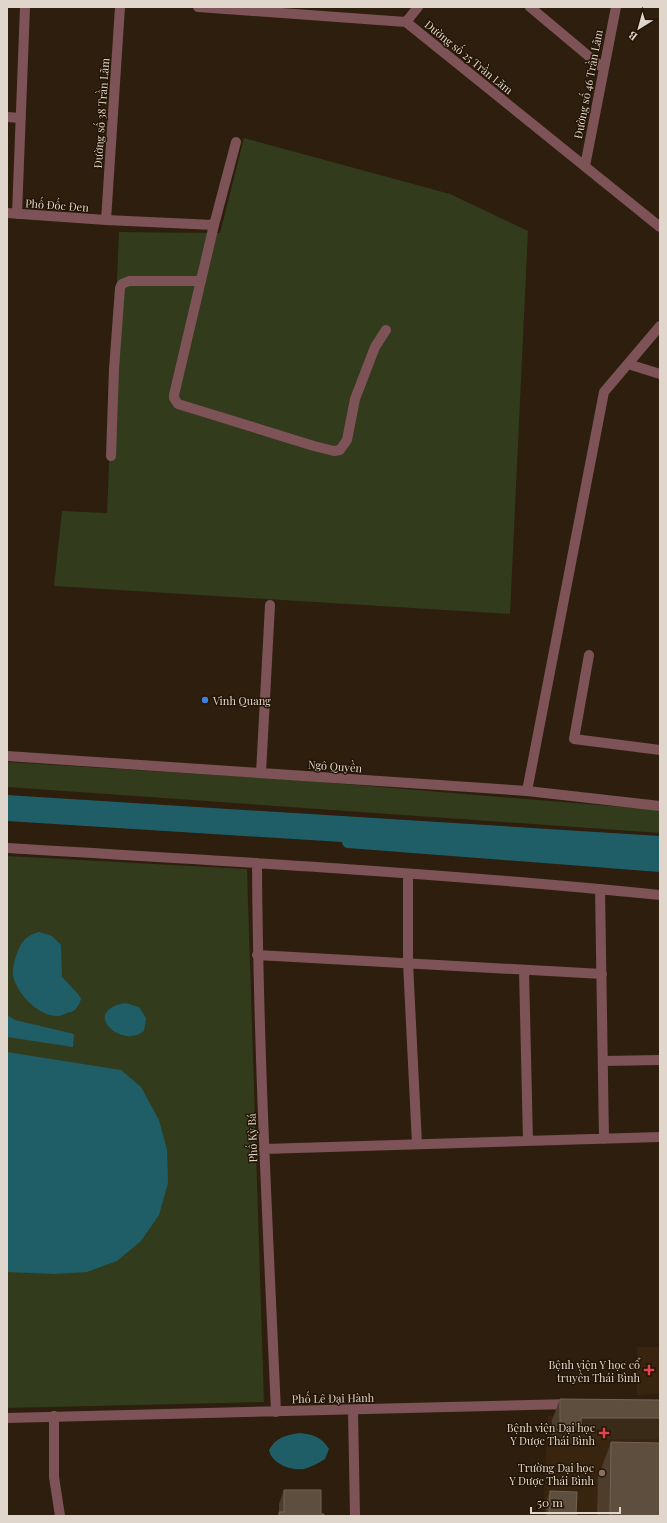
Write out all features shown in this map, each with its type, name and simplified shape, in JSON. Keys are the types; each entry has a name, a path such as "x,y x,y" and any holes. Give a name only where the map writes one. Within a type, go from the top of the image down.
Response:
{"street":[{"path":"12,214 21,118 25,7"},
{"name":"Đường số 38 Trần Lãm","path":"106,220 120,7"},
{"path":"205,7 293,10 406,22 418,7"},
{"path":"530,7 604,69"},
{"name":"Đường số 46 Trần Lãm","path":"585,166 616,7"},
{"name":"Đường số 25 Trần Lãm","path":"406,22 660,227"},
{"path":"7,117 21,118"},
{"path":"236,142 214,225 174,395 175,401 181,406 314,446 334,451 340,450 347,440 355,399 375,347 386,330"},
{"name":"Phố Đốc Đen","path":"12,214 214,225"},
{"path":"111,456 114,369 120,288 122,284 126,281 201,281"},
{"path":"527,791 604,392 660,326"},
{"path":"628,364 660,374"},
{"path":"261,773 270,605"},
{"path":"588,655 574,739 660,750"},
{"name":"Ngô Quyền","path":"7,756 527,791 660,806"},
{"path":"7,848 257,863 600,889 660,895"},
{"name":"Phố Kỳ Bá","path":"257,863 257,955 276,1412"},
{"path":"408,874 408,963 417,1144"},
{"path":"600,889 604,1139"},
{"path":"257,955 602,974"},
{"path":"524,970 528,1141"},
{"path":"603,1061 660,1060"},
{"path":"264,1149 660,1137"},
{"name":"Phố Lê Đại Hành","path":"7,1418 580,1404"},
{"path":"353,1410 355,1516"},
{"path":"54,1416 54,1477 60,1516"}],"shaded area":[{"name":"Bệnh viện Y học cổ truyền Thái Bình","path":"637,1347 660,1347 660,1394 637,1395"},
{"name":"Trường Đại học Y Dược Thái Bình","path":"660,1413 660,1516 543,1516 548,1416"}],"green space":[{"path":"244,138 450,194 528,231 510,614 54,586 62,511 107,513 119,232 220,233"},
{"path":"7,762 296,780 660,810 660,833 7,787"},
{"path":"7,856 247,869 264,1402 7,1408"}],"water":[{"path":"7,795 660,836 660,862 7,821"},
{"path":"39,932 52,936 61,945 62,977 81,999 75,1009 60,1016 43,1013 30,1003 19,989 13,975 14,962 20,946 27,937"},
{"path":"125,1003 139,1007 146,1018 144,1031 135,1036 125,1036 116,1033 109,1027 105,1020 106,1013 112,1007"},
{"path":"7,1015 15,1020 74,1034 73,1047 7,1037"},
{"path":"7,1052 121,1070 141,1087 159,1120 167,1150 168,1183 159,1215 141,1241 117,1261 87,1272 55,1274 7,1272"},
{"path":"299,1433 312,1435 320,1439 326,1445 329,1449 325,1459 304,1469 293,1469 283,1466 274,1459 269,1450 275,1442 285,1436"}],"building":[{"path":"560,1399 660,1400 660,1418 581,1418 581,1425 560,1425"},
{"path":"611,1442 660,1443 660,1516 610,1516"},
{"path":"284,1490 321,1490 321,1514 324,1514 324,1516 279,1516 279,1512 284,1512"},
{"path":"550,1491 577,1492 576,1516 549,1516"}],"waterway":[{"path":"348,842 660,866"}],"place":[{"name":"Vinh Quang","path":"205,700"},
{"name":"Bệnh viện Y học cổ truyền Thái Bình","path":"649,1370"},
{"name":"Bệnh viện Đại học Y Dược Thái Bình","path":"604,1433"},
{"name":"Trường Đại học Y Dược Thái Bình","path":"602,1473"}]}
